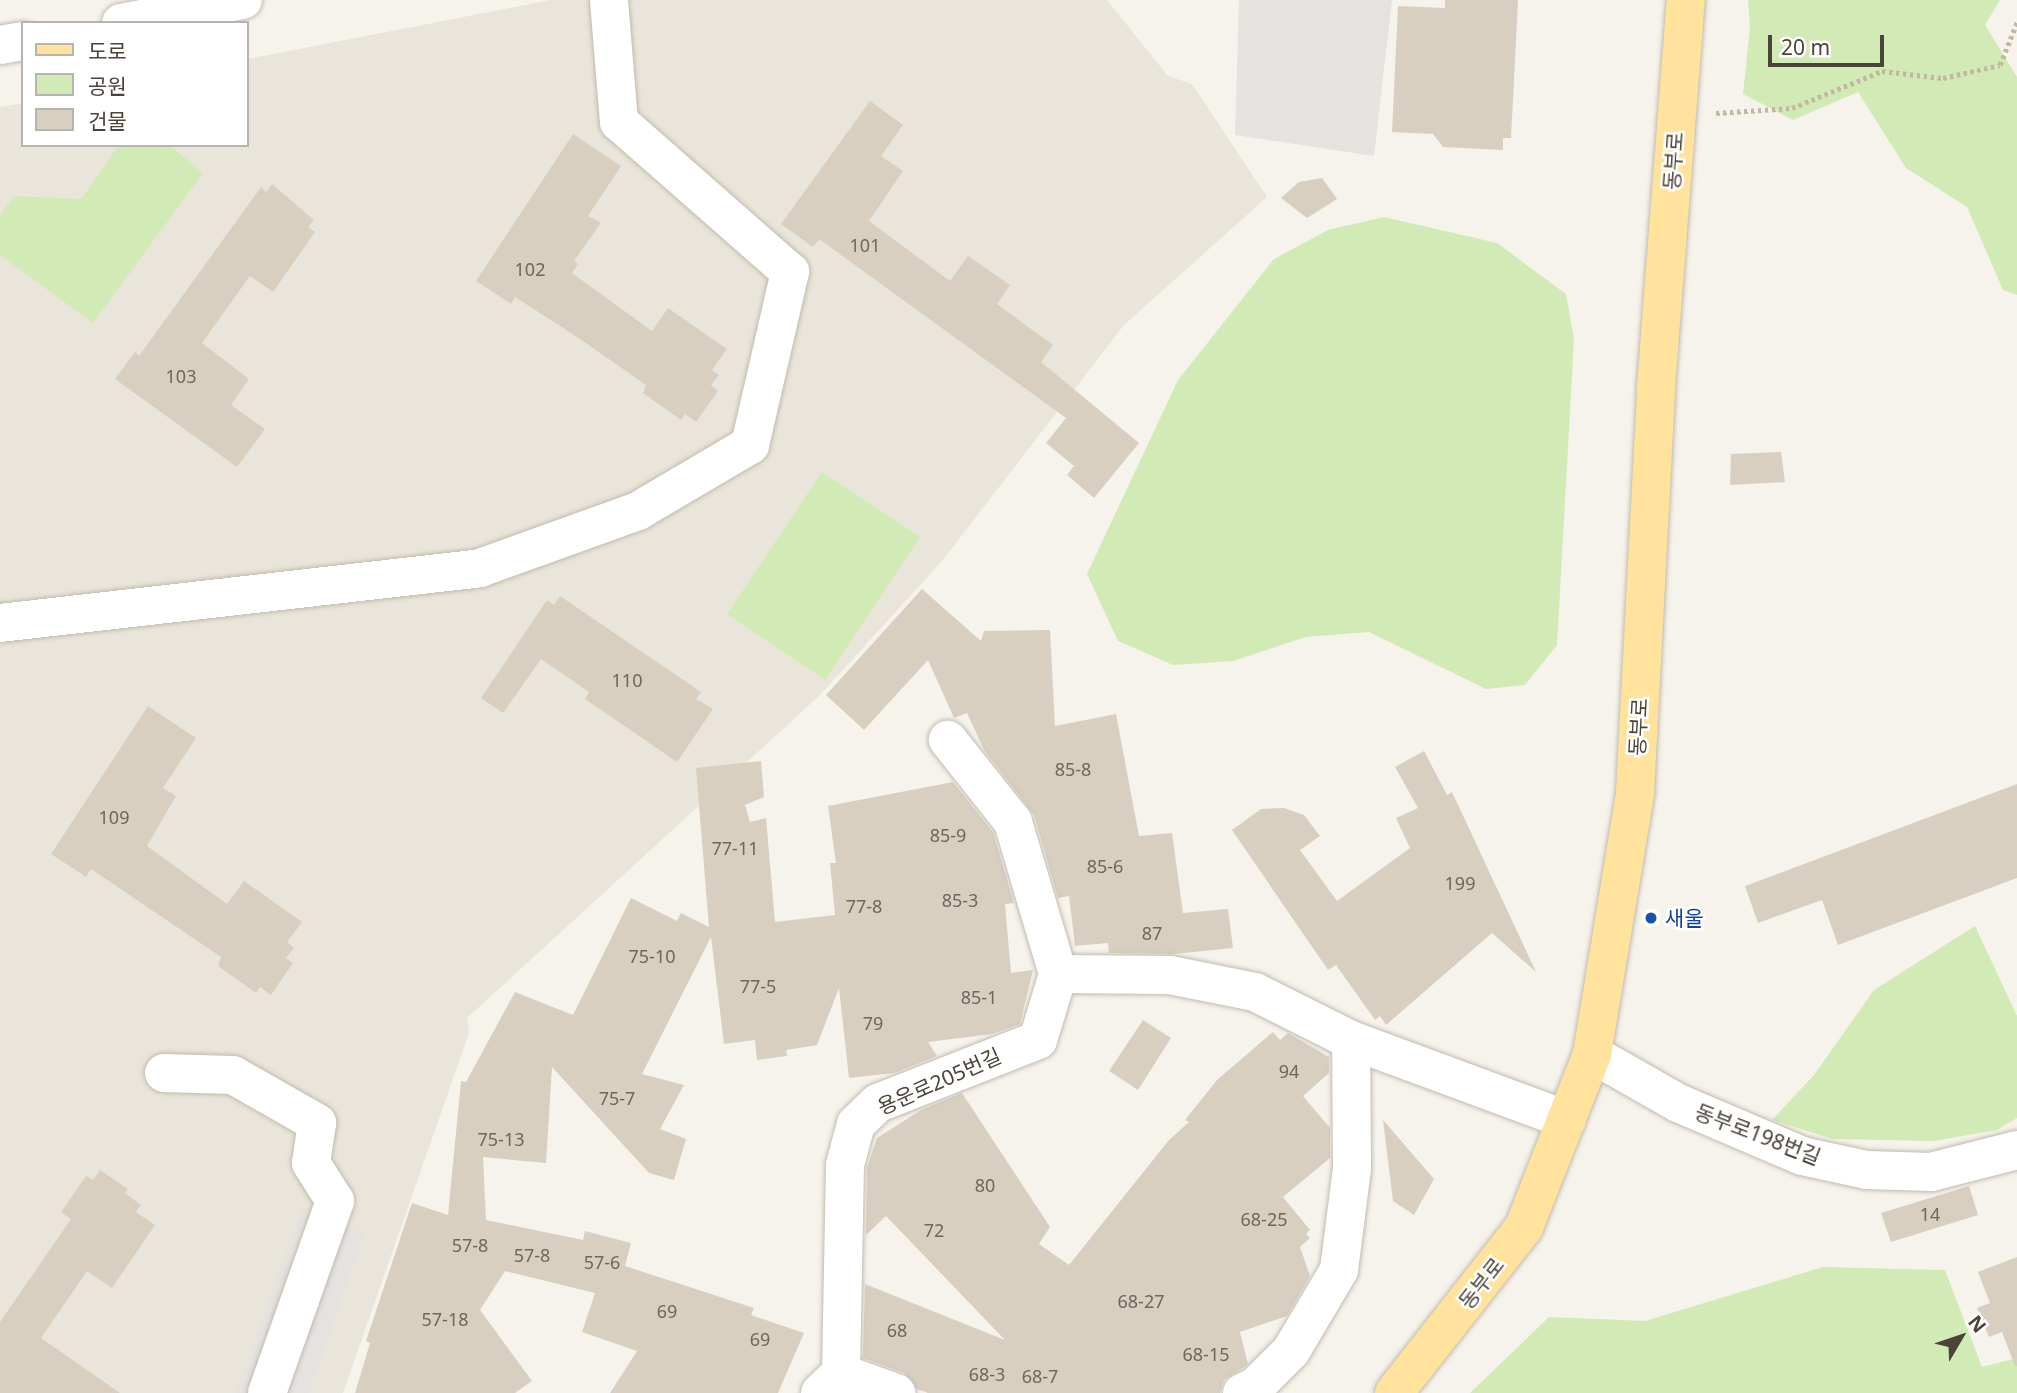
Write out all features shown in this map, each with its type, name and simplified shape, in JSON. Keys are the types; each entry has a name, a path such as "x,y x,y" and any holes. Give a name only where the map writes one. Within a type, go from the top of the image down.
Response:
{"main road":[{"name":"동부로","path":"1394,1393 1524,1227 1592,1054 1635,793 1656,387 1686,0"}],"street":[{"path":"132,21 243,0"},
{"path":"0,623 480,568 638,511 750,445 790,272 619,122 610,0"},
{"path":"0,46 21,41"},
{"path":"948,740 1013,822 1058,974 1170,975 1255,992 1351,1040 1567,1120"},
{"name":"용운로205번길","path":"896,1393 830,1383 845,1164 856,1125 878,1104 1038,1040 1058,974"},
{"path":"1242,1393 1256,1386 1291,1351 1339,1270 1352,1168 1351,1040"},
{"name":"동부로198번길","path":"1592,1054 1678,1103 1802,1156 1867,1170 1931,1172 2017,1150"},
{"path":"164,1073 233,1075 317,1123 311,1163 335,1201 267,1393"}],"path":[{"path":"1677,114 1792,108 1882,71 1942,78 2000,65 2017,22"}],"shaded area":[{"path":"551,0 1107,0 1168,76 1192,84 1267,197 1124,325 942,561 819,696 467,1018 469,1033 343,1393 0,1393 0,107 21,103 21,147 248,147 248,59"},
{"path":"1239,0 1392,0 1374,156 1235,135"},
{"path":"301,1210 365,1233 309,1393 236,1393"}],"green space":[{"path":"1748,0 2000,0 1985,25 2017,77 2017,295 2003,290 1967,207 1906,168 1858,92 1793,120 1743,94 1750,28"},
{"path":"118,147 171,147 203,173 93,323 0,255 0,215 14,196 81,199"},
{"path":"1384,217 1497,243 1566,294 1574,339 1557,645 1525,685 1486,689 1369,632 1306,637 1233,661 1173,665 1118,641 1087,574 1178,380 1274,259 1328,230"},
{"path":"822,472 920,537 825,680 727,614"},
{"path":"1975,926 2017,1016 2017,1118 1997,1130 1934,1141 1833,1139 1772,1120 1814,1075 1874,990"},
{"path":"1823,1267 1945,1270 1982,1367 2017,1358 2017,1393 1470,1393 1549,1317 1645,1321"}],"building":[{"path":"1445,0 1518,0 1511,138 1503,138 1503,150 1443,147 1433,134 1392,132 1398,6 1445,8"},
{"path":"870,101 903,125 881,156 903,171 869,221 950,281 968,256 1010,285 997,304 1053,345 1041,362 1139,443 1094,498 1067,475 1074,466 1046,443 1066,418 819,239 813,247 781,224"},
{"path":"573,134 621,166 588,216 601,223 574,261 578,264 572,273 652,331 668,308 727,349 712,370 719,375 711,385 718,391 696,422 685,414 681,420 643,393 646,385 515,297 511,304 476,281"},
{"path":"1322,178 1337,199 1307,218 1281,198 1299,182"},
{"path":"272,184 314,220 308,227 315,232 273,292 250,276 202,343 249,379 231,405 265,429 237,467 115,379 135,352 139,356 261,187 266,192"},
{"path":"1781,452 1785,482 1730,485 1731,454"},
{"path":"922,589 981,641 984,631 1050,630 1055,726 1116,714 1139,836 1172,833 1183,913 1228,909 1233,948 1174,954 1109,953 1108,943 1075,946 1069,896 1058,898 1034,815 984,750 967,713 954,718 928,660 864,730 826,695"},
{"path":"560,596 701,692 696,699 713,709 677,762 585,699 589,692 541,659 503,713 481,698 547,600 554,605"},
{"path":"148,706 196,738 163,788 176,796 147,846 227,904 244,881 302,922 287,942 294,948 286,958 293,963 271,995 260,987 256,993 218,966 221,957 91,869 86,877 51,854"},
{"path":"1424,751 1447,795 1452,792 1536,972 1492,933 1386,1025 1380,1016 1375,1020 1336,965 1328,970 1232,830 1261,809 1284,808 1304,815 1320,836 1300,850 1337,901 1410,848 1396,818 1418,808 1395,767"},
{"path":"761,761 764,797 745,805 750,822 766,818 775,922 835,915 830,863 836,863 828,806 953,782 993,832 1014,903 1005,904 1011,973 1033,970 1020,1024 992,1034 928,1042 937,1056 894,1073 849,1078 839,988 817,1045 786,1050 787,1056 757,1060 755,1040 724,1044 711,937 642,1074 684,1085 660,1129 686,1139 674,1180 649,1173 552,1067 546,1163 483,1157 486,1220 583,1240 585,1231 631,1243 625,1266 754,1308 751,1315 804,1333 778,1393 610,1393 637,1351 582,1332 595,1293 505,1271 480,1310 532,1381 515,1393 355,1393 370,1343 366,1341 412,1203 448,1215 461,1081 466,1082 515,992 573,1015 631,898 677,921 681,913 709,927 696,768"},
{"path":"2017,784 2017,878 1838,945 1822,900 1758,923 1745,886"},
{"path":"1143,1020 1171,1038 1138,1090 1109,1071"},
{"path":"1273,1032 1280,1040 1288,1033 1329,1057 1329,1073 1303,1096 1330,1128 1330,1158 1283,1197 1310,1230 1306,1234 1310,1238 1300,1247 1310,1276 1287,1316 1240,1332 1248,1364 1224,1380 1220,1393 928,1393 917,1389 904,1373 863,1358 865,1284 1005,1340 886,1216 866,1235 867,1168 877,1138 921,1110 962,1093 1050,1227 1039,1244 1069,1265 1169,1140 1189,1122 1185,1120 1217,1080"},
{"path":"1383,1120 1434,1179 1414,1215 1393,1201"},
{"path":"100,1170 128,1189 125,1193 141,1205 136,1212 155,1225 112,1288 87,1271 41,1338 120,1393 0,1393 0,1322 71,1219 61,1212 86,1176 93,1180"},
{"path":"1969,1186 1978,1215 1891,1242 1881,1213"},
{"path":"2017,1257 2015,1366 2002,1332 1989,1337 1977,1308 1990,1303 1978,1272"}],"place":[{"name":"새울","path":"1651,918"}]}
